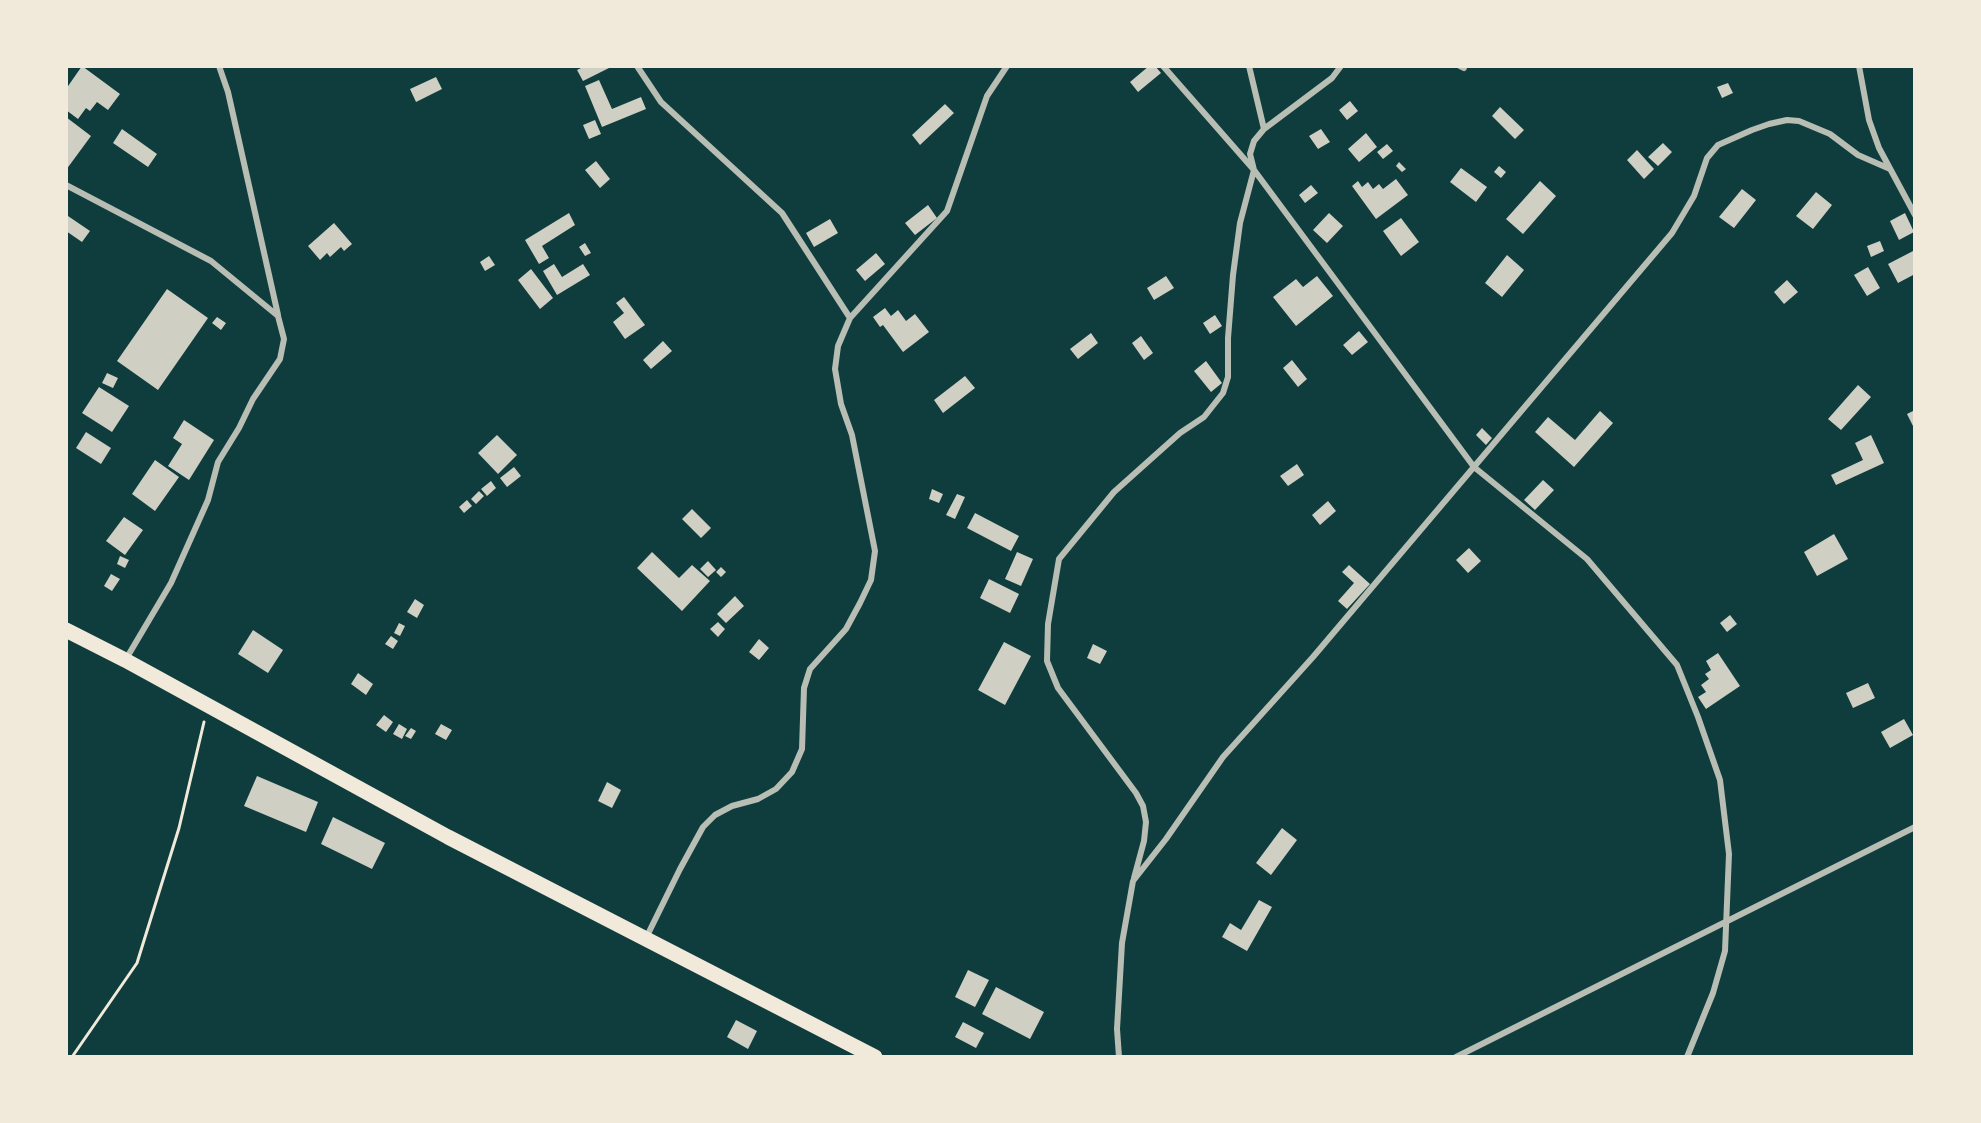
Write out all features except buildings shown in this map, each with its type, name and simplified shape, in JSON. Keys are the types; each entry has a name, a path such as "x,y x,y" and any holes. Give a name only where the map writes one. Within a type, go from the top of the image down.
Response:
{"main road":[{"path":"66,630 448,837 875,1057"}],"street":[{"path":"125,660 171,583 208,500 218,462 239,428 253,399 280,359 284,339 228,92 219,66"},
{"path":"637,66 661,102 782,213 850,318"},
{"path":"646,938 703,826 715,815 732,806 758,799 776,789 792,772 802,749 804,688 810,669 846,629 871,580 874,550 852,435 841,404 835,369 838,346 850,318 947,211 987,96 1007,66"},
{"path":"1163,66 1254,170 1474,467 1587,559 1677,665 1720,780 1729,854 1725,951 1713,993 1687,1057"},
{"path":"1249,66 1264,129"},
{"path":"1119,1057 1117,1029 1122,944 1133,881 1144,842 1146,822 1143,806 1136,793 1058,688 1047,661 1048,624 1059,559 1113,492 1180,433 1204,417 1223,393 1228,377 1228,338 1234,264 1240,223 1254,170 1251,154 1254,141 1264,129 1332,78 1341,66"},
{"path":"1859,66 1869,120 1879,148 1915,216"},
{"path":"1133,881 1224,757 1313,657 1672,233 1694,196 1707,158 1718,145 1768,124 1787,120 1799,121 1830,134 1858,155 1890,169"},
{"path":"66,185 211,261 278,316"},
{"path":"1455,1057 1915,827"}],"path":[{"path":"72,1057 137,963 179,828 208,706"}]}
